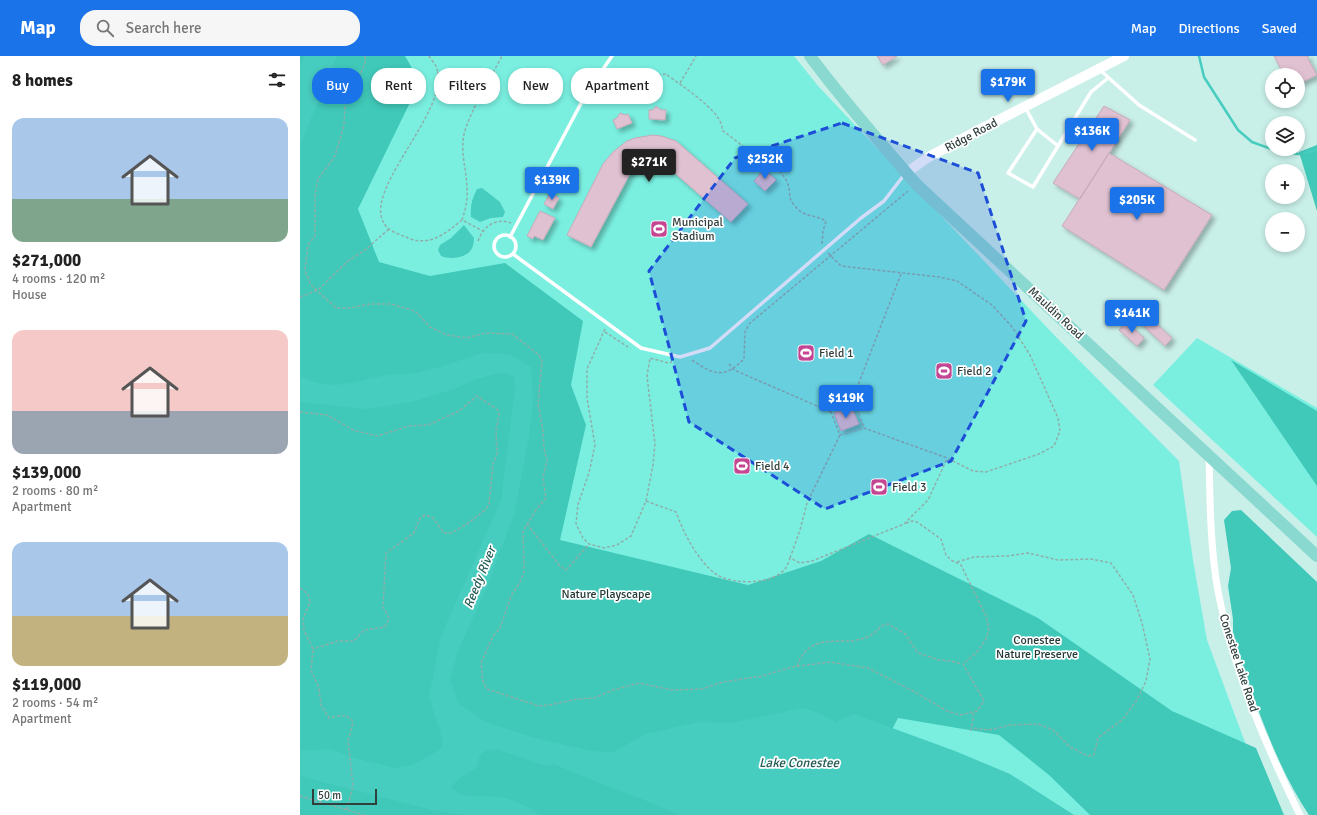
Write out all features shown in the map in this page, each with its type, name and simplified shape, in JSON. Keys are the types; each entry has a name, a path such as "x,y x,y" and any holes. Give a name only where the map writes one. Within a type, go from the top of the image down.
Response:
{"main road":[{"name":"Mauldin Road","path":"810,56 848,106 916,185 1209,454 1317,556"}],"street":[{"name":"Ridge Road","path":"906,173 927,158 1124,56"},
{"name":"Conestee Lake Road","path":"1209,454 1211,534 1224,620 1235,659 1257,720 1278,771 1300,815"}],"lane":[{"path":"510,237 586,94 612,56"},
{"path":"1099,69 1138,105 1195,140"},
{"path":"1037,129 1008,173 1032,187 1090,92 1108,78"},
{"path":"1025,107 1037,129 1058,146"},
{"path":"513,254 641,348 680,357 710,348 884,201 906,173"},
{"path":"499,237 510,237 516,245 513,254 508,257 502,257 497,253 494,248 495,242 499,237"}],"path":[{"path":"365,56 366,60 345,107 344,124 335,156 318,179 314,196 315,236 308,245 305,271 311,284 336,308 350,308 370,304 391,304 415,311 430,327 447,335 466,338 486,332 512,334 539,355 542,361 538,404 547,461 543,478 546,498 523,531 524,572 519,584 511,596 500,628 493,636 481,664 483,681 487,689 538,706 594,698 613,690 639,683 672,690 702,689 723,682 762,676 797,666 830,662 868,668 913,691 947,711 960,715 977,711 984,701 963,664 939,660 918,653 905,634 888,624 881,626 876,632 865,638 841,642 818,642 804,653 797,666"},
{"path":"429,56 437,68"},
{"path":"496,68 502,56"},
{"path":"679,84 696,56"},
{"path":"663,74 666,74 697,96 720,119 723,125 722,130 762,161 769,162 787,181 789,198 804,215 819,216 826,221 822,231 822,246 841,266 901,274 939,277 957,281 992,305 1013,328 1030,355 1058,418 1060,431 1054,446 1039,454 1011,465 986,472 973,471 947,458 864,428 840,434"},
{"path":"434,99 432,105 382,196 381,215 389,229 415,241 432,240 441,236 462,220 468,190 463,154 464,134 477,104"},
{"path":"691,360 707,370 726,373 734,370 744,359 744,332 749,324 916,185"},
{"path":"462,220 483,231"},
{"path":"478,241 483,231 490,225 499,222 509,222 516,227"},
{"path":"300,298 318,290 348,261 365,250 389,229"},
{"path":"831,412 853,398 901,274"},
{"path":"608,324 596,345 587,369 586,398 595,445 589,473 578,504 576,524 583,538 590,544 604,548 617,545 631,536 646,501 653,465 655,444 647,376 650,358 668,363 676,362"},
{"path":"646,501 676,512 692,547 714,573 739,582 755,582 770,578 784,570 800,530 807,503 840,434 831,412 734,370 729,364"},
{"path":"300,412 327,415 353,430 376,436 387,434 395,429 417,424 428,425 459,411 477,396 498,410 499,415 496,430 497,454 493,464 488,504 485,510 467,524 451,533 444,533 433,518 425,515 420,518 414,533 386,554 383,591 384,607 389,618 387,623 383,627 364,630 354,641 338,641 313,649"},
{"path":"853,398 864,428"},
{"path":"904,524 928,500 947,458"},
{"path":"790,558 800,563 812,561 904,524 912,521 916,522 941,539 946,555 961,565 986,616 989,629 986,639 976,653 963,664"},
{"path":"527,524 560,566 566,570 590,544"},
{"path":"956,562 974,557 1008,556 1028,553 1058,560 1091,559 1111,563 1133,595 1142,623 1150,660 1146,681 1137,700 1123,719 1098,738 1094,755 1088,756 1070,747 1053,730 1038,724 1010,725 989,730 971,728"},
{"path":"300,588 308,594 310,602 303,619 304,630 313,649 311,670 319,688 321,705 329,718 344,715 350,717 353,722 348,742 353,782 347,810"},
{"path":"971,731 974,712"},
{"path":"300,796 364,815"}],"highlighted area":[{"path":"842,123 978,173 1026,321 951,461 825,509 689,422 649,271 735,158"}],"green space":[{"name":"Conestee Nature Preserve","path":"300,56 794,56 819,87 1056,337 1179,461 1193,560 1207,640 1243,737 1277,815 300,815"},
{"name":"Conestee Nature Preserve","path":"300,56 405,56 412,68 371,68 371,104 409,104 358,209 379,262 430,276 505,263 583,321 571,385 586,425 560,540 748,585 821,561 869,534 1038,618 1172,711 1256,748 1284,815 1090,815 1049,775 999,735 898,718 861,790 858,815 300,815"},
{"path":"1317,145 1317,211 1305,172 1305,164 1303,164 1300,156 1305,156 1305,150"},
{"path":"1197,338 1317,408 1317,537 1153,385"},
{"path":"1231,360 1317,411 1317,486"},
{"path":"1241,510 1317,582 1317,815 1309,815 1285,773 1274,750 1247,678 1233,632 1233,619 1228,586 1231,568 1224,520 1232,511"}],"water":[{"path":"304,56 337,56 332,68 312,68 312,104 317,104 300,145 300,67"},
{"path":"482,188 500,202 505,212 503,217 491,218 480,222 471,217 471,206 474,196 477,189"},
{"path":"464,225 474,238 469,253 457,258 441,256 438,250 440,245 451,238"},
{"name":"Lake Conestee","path":"482,353 512,355 531,367 533,400 529,436 514,515 483,597 459,648 450,679 458,703 485,722 535,738 591,751 613,752 646,734 698,722 730,723 803,708 839,723 838,721 854,714 955,751 1010,774 1074,815 678,815 554,764 546,766 496,749 485,751 479,756 478,766 460,778 451,788 456,792 468,796 499,797 509,799 520,803 539,815 466,815 436,811 300,776 300,751 331,749 354,758 395,768 412,765 441,749 443,741 429,697 441,636 501,500 515,388 514,377 502,372 476,379 454,389 412,402 367,409 300,402 300,376 322,384 332,385 351,383 388,375 428,370"}],"building":[{"path":"877,56 897,56 883,65"},
{"path":"1274,56 1309,56 1307,57 1317,75 1305,81 1305,68 1280,68"},
{"path":"656,106 661,110 666,110 665,120 649,119 649,110 653,110"},
{"path":"1104,106 1130,120 1080,199 1053,183"},
{"path":"620,113 625,115 628,114 632,123 617,129 613,120 617,118"},
{"path":"653,135 676,141 748,204 731,222 670,169 659,162 645,163 632,170 591,247 567,235 603,164 613,152 627,141"},
{"path":"1109,153 1212,215 1164,290 1062,226"},
{"path":"764,169 776,180 765,191 754,181"},
{"path":"550,193 559,198 553,209 544,204"},
{"path":"540,211 555,218 543,240 534,236 533,239 527,236"},
{"path":"1138,307 1172,338 1165,346 1131,314"},
{"path":"1126,322 1144,338 1137,346 1119,330"},
{"path":"851,406 859,424 841,431 834,413"}],"waterway":[{"path":"1199,56 1204,77 1238,130 1252,142 1274,150 1298,154 1317,150"}],"place":[{"name":"Municipal Stadium","path":"659,229"},
{"name":"Field 1","path":"806,353"},
{"name":"Field 2","path":"944,371"},
{"name":"Field 4","path":"742,466"},
{"name":"Field 3","path":"879,487"}],"water label":[{"name":"Reedy River","path":"479,577"}],"park label":[{"name":"Nature Playscape","path":"606,594"}]}
